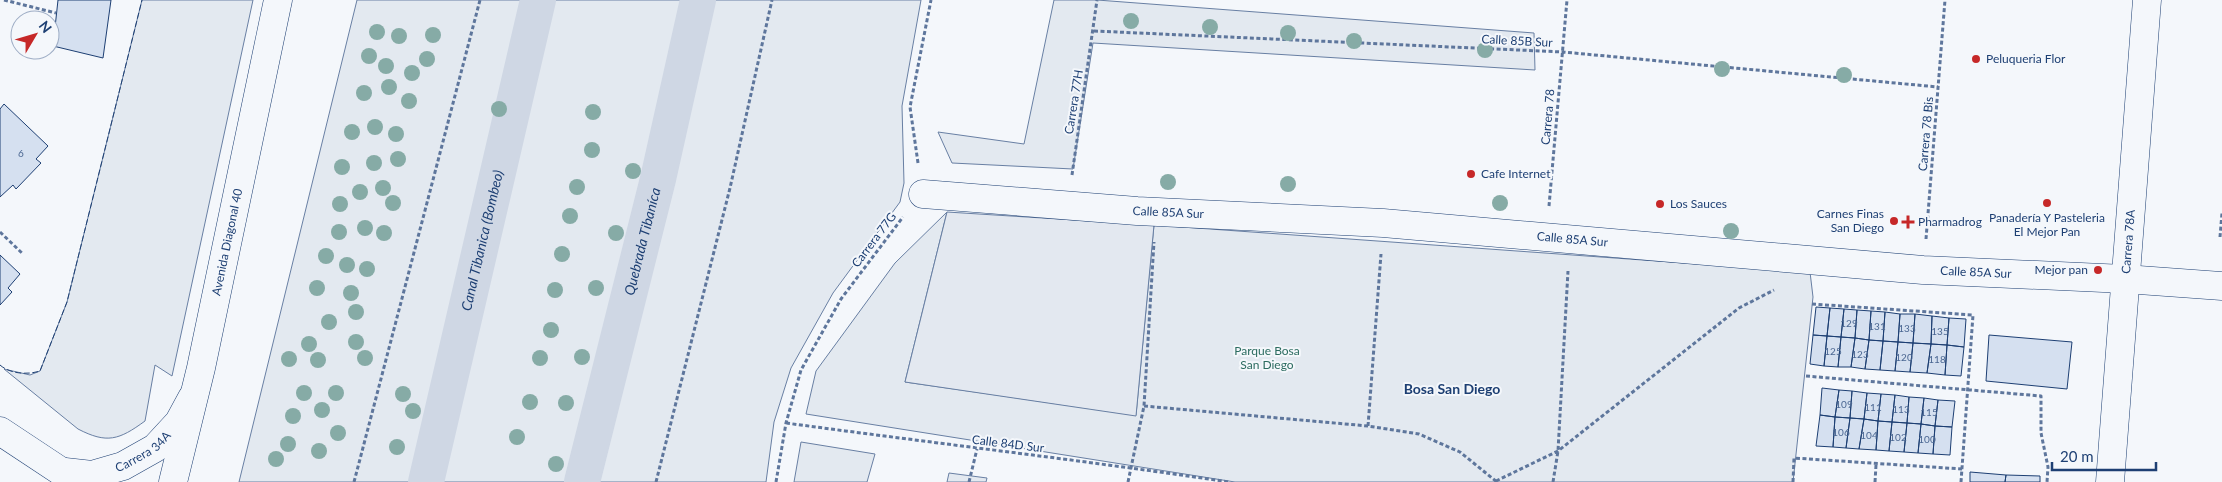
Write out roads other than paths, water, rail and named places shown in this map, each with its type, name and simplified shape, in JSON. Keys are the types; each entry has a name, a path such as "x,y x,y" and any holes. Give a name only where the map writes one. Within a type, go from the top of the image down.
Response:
{"street":[{"name":"Avenida Diagonal 40","path":"173,482 196,391 278,0"},
{"name":"Carrera 78A","path":"2110,482 2147,0"},
{"name":"Calle 85A Sur","path":"923,194 1156,212 1383,223 1923,270 2125,279 2222,286"},
{"name":"Carrera 34A","path":"0,431 71,477 92,475 123,466 155,448 179,422 196,391"}],"waterway":[{"name":"Canal Tibanica (Bombeo)","path":"426,482 538,0"},
{"name":"Quebrada Tibaníca","path":"582,482 658,179 698,0"}],"place":[{"name":"Peluqueria Flor","path":"1976,59"},
{"name":"Cafe Internet","path":"1471,174"},
{"name":"Panadería Y Pasteleria El Mejor Pan","path":"2047,203"},
{"name":"Los Sauces","path":"1660,204"},
{"name":"Carnes Finas San Diego","path":"1894,221"},
{"name":"Pharmadrog","path":"1908,222"},
{"name":"Mejor pan","path":"2098,270"}],"district":[{"name":"Bosa San Diego","path":"1452,389"}],"park label":[{"name":"Parque Bosa San Diego","path":"1267,358"}]}
